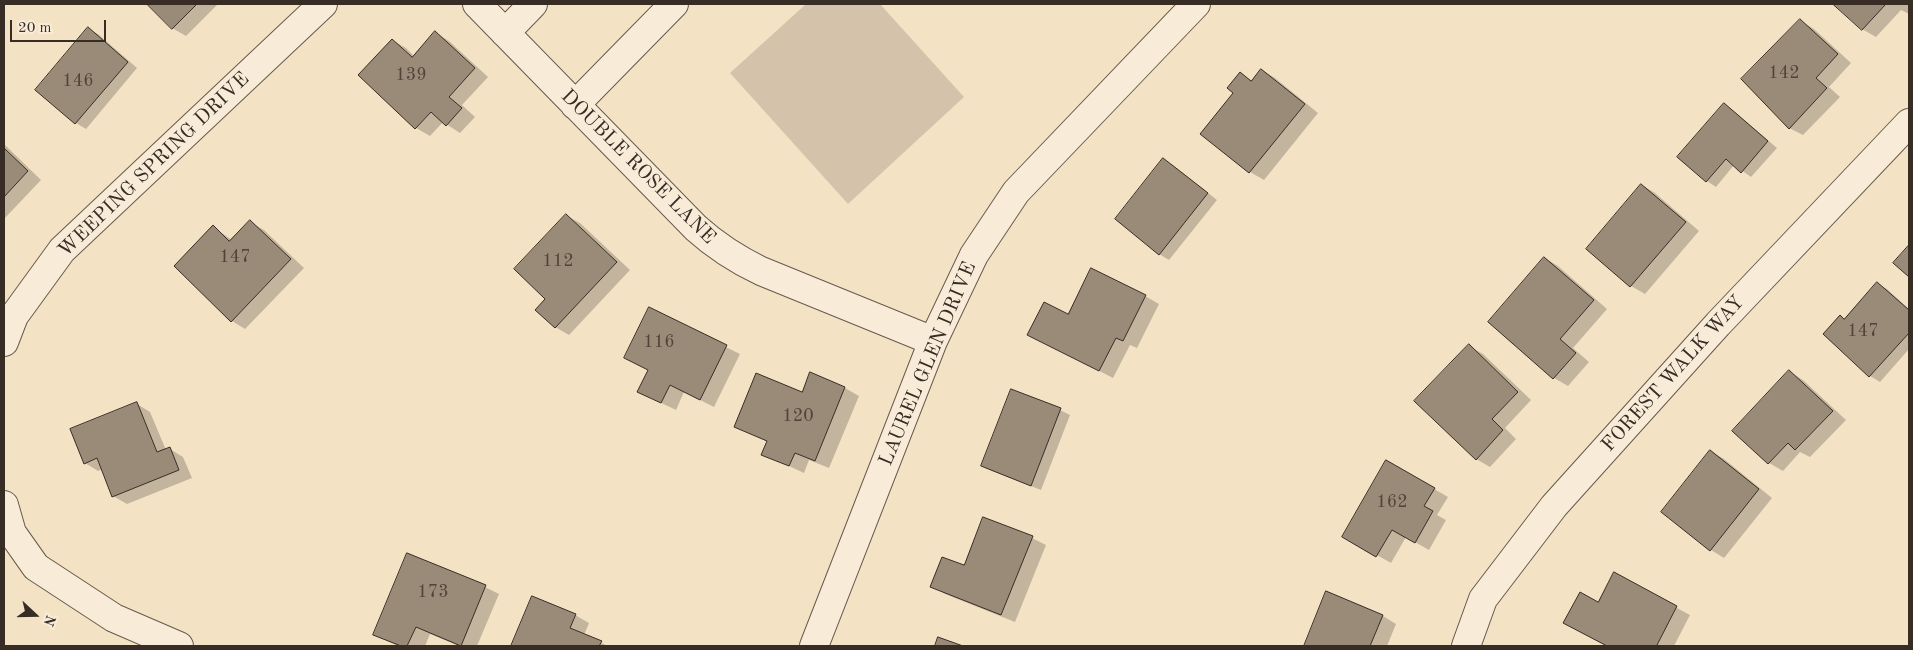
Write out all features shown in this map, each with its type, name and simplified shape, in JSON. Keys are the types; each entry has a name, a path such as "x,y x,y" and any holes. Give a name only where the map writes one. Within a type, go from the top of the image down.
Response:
{"street":[{"name":"WEEPING SPRING DRIVE","path":"4,342 14,316 62,250 323,4"},
{"name":"DOUBLE ROSE LANE","path":"477,4 696,228 717,246 761,271 933,341"},
{"path":"505,32 533,4"},
{"path":"575,104 674,4"},
{"name":"LAUREL GLEN DRIVE","path":"814,646 933,341 974,256 1016,192 1196,4"},
{"name":"FOREST WALK WAY","path":"1466,646 1483,599 1554,506 1718,324 1909,123"},
{"path":"4,504 12,533 15,555 114,618 179,646"}],"shaded area":[{"path":"806,4 880,4 964,97 848,204 730,73"}],"building":[{"path":"147,4 197,4 172,29"},
{"path":"1833,4 1886,4 1862,30"},
{"path":"1800,19 1838,54 1816,78 1827,88 1789,129 1741,79"},
{"path":"88,27 128,62 75,124 35,90"},
{"path":"435,31 475,68 449,97 462,108 446,126 431,112 415,129 358,75 392,39 412,57"},
{"path":"1261,69 1305,104 1249,173 1200,134 1233,93 1227,88 1240,72 1251,81"},
{"path":"1724,103 1768,141 1741,173 1726,159 1706,182 1677,157"},
{"path":"4,148 28,171 4,197"},
{"path":"1163,158 1208,193 1159,255 1115,219"},
{"path":"1641,184 1686,222 1630,287 1586,249"},
{"path":"566,214 617,262 555,328 535,310 545,299 514,269"},
{"path":"250,220 291,259 231,322 174,266 213,225 229,241"},
{"path":"1909,245 1909,277 1893,263"},
{"path":"1544,257 1594,300 1560,339 1576,353 1553,379 1488,322"},
{"path":"1091,268 1146,295 1123,341 1116,338 1099,371 1027,335 1044,302 1068,314"},
{"path":"1877,282 1909,310 1909,333 1869,377 1823,334 1840,315 1844,319"},
{"path":"649,307 727,345 700,400 670,385 661,403 637,392 648,370 624,358"},
{"path":"1469,344 1518,392 1492,419 1503,430 1476,460 1414,401"},
{"path":"1789,370 1833,411 1795,450 1788,443 1768,464 1732,431"},
{"path":"810,372 845,387 815,461 795,453 789,466 761,455 767,441 734,427 756,373 802,392"},
{"path":"1011,389 1061,408 1031,486 981,466"},
{"path":"137,402 157,452 170,447 179,470 112,497 97,458 84,464 70,429"},
{"path":"1710,450 1759,489 1710,551 1661,512"},
{"path":"1386,460 1435,488 1424,506 1433,511 1415,543 1392,530 1376,557 1342,537"},
{"path":"983,517 1033,536 1001,615 930,587 942,557 964,565"},
{"path":"407,553 486,585 461,646 416,627 407,646 401,646 373,635"},
{"path":"1614,572 1677,606 1657,645 1660,646 1607,646 1563,623 1580,592 1598,602"},
{"path":"1326,591 1383,615 1370,646 1304,646"},
{"path":"532,596 576,614 570,628 602,641 599,646 511,646"},
{"path":"938,637 963,646 935,646"}]}
